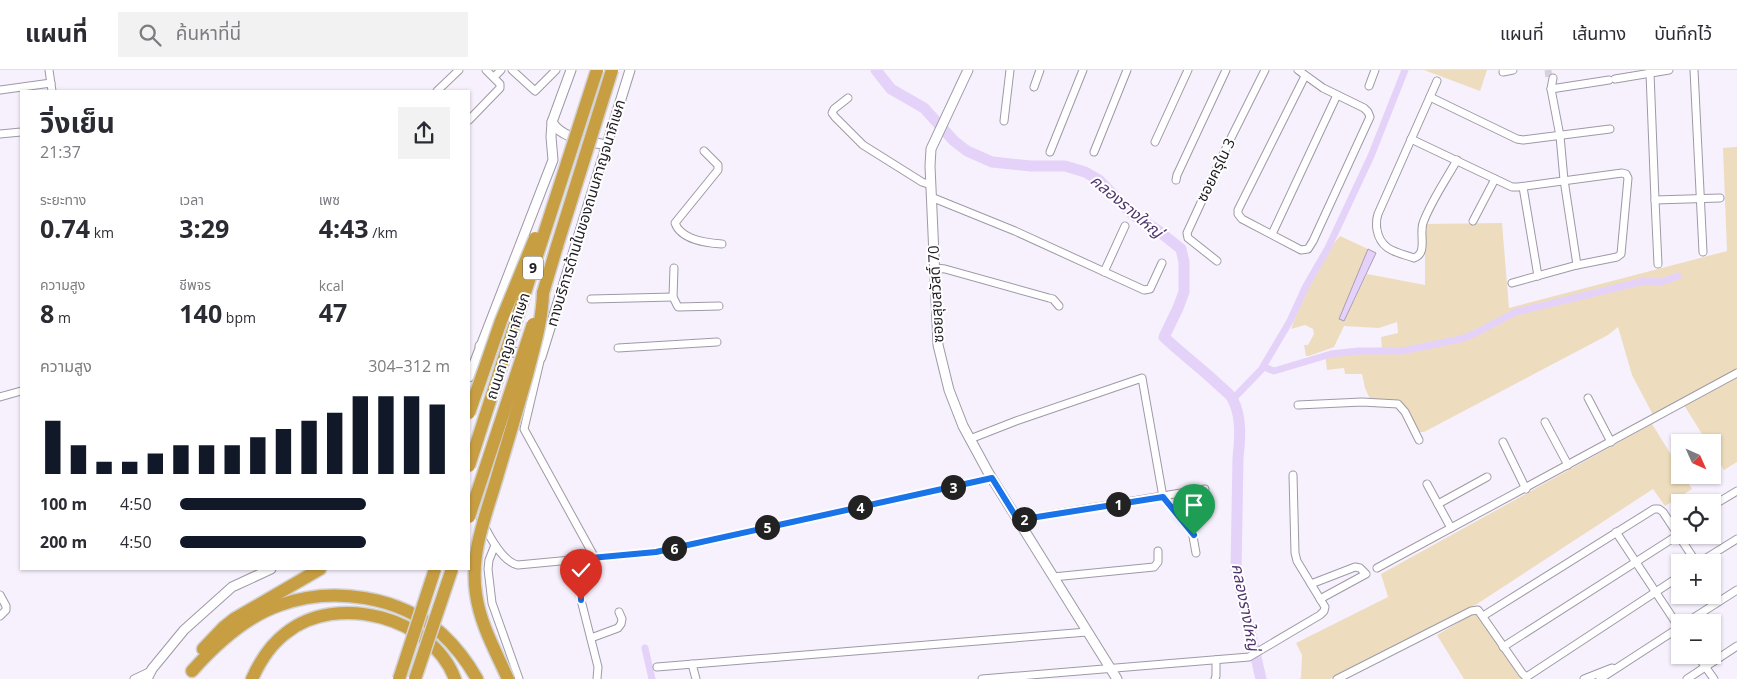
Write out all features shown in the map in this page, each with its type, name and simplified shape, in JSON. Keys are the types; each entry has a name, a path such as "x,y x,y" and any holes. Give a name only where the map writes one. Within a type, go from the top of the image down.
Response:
{"highway":[{"name":"ถนนกาญจนาภิเษก","path":"470,463 597,70"},
{"name":"ถนนกาญจนาภิเษก","path":"470,514 543,293 612,70"},
{"path":"470,410 504,312 566,165"},
{"path":"508,679 480,612 476,594 475,555 479,534 516,417 538,334 542,316 543,293"},
{"path":"191,675 206,645 224,627 271,596 318,570"},
{"path":"399,679 435,570"},
{"path":"416,679 452,570"},
{"path":"191,675 207,655 227,636 268,610 310,596 345,596 373,599 404,610 424,620 455,647 478,679"},
{"path":"252,679 259,663 272,645 287,632 308,620 329,614 369,615 400,624 419,634 439,651 452,670 455,679"}],"main road":[{"path":"470,374 553,160 552,122 571,70"},
{"name":"ทางบริการด้านในของถนนกาญจนาภิเษก","path":"541,357 630,70"},
{"name":"ซอยสุขสวัสดิ์ 70","path":"968,70 931,149 931,197 938,345 950,390 963,426 992,478 1117,679"},
{"path":"552,122 562,133 606,145"},
{"path":"480,346 541,357"},
{"path":"149,675 184,630 232,587 269,570"}],"street":[{"path":"49,70 52,90"},
{"path":"438,90 458,70"},
{"path":"470,119 500,88 500,84 486,70"},
{"path":"494,77 500,70"},
{"path":"512,70 535,91 556,70"},
{"path":"1004,121 1010,70"},
{"path":"1034,87 1040,70"},
{"path":"1050,152 1083,70"},
{"path":"1094,152 1127,70"},
{"path":"1155,142 1188,70"},
{"path":"1176,180 1177,174 1226,70"},
{"name":"ซอยครุใน 3","path":"1217,261 1188,238 1187,233 1265,70"},
{"path":"1298,70 1323,88 1364,108 1370,117 1313,241 1308,249 1301,250 1242,219 1238,214 1238,210 1305,76"},
{"path":"1369,86 1375,70"},
{"path":"1502,72 1513,70"},
{"path":"1577,265 1551,82 1612,79 1669,70"},
{"path":"1694,70 1703,252"},
{"path":"1650,73 1658,264"},
{"path":"1437,81 1376,220 1381,243 1385,247 1414,258 1419,256 1422,252 1423,224 1457,160"},
{"path":"0,90 51,83"},
{"path":"1272,234 1337,95"},
{"path":"1430,97 1517,139 1523,140 1610,129"},
{"path":"848,98 834,109 832,113 835,117 863,145 922,182 931,185"},
{"path":"0,134 20,132"},
{"path":"1411,139 1512,186 1626,174 1628,178 1621,254 1617,257 1577,265 1512,283"},
{"path":"704,151 718,165 718,170 675,224 677,230 688,237 722,244"},
{"path":"1473,220 1495,178"},
{"path":"1523,186 1538,276"},
{"path":"931,197 1015,231 1147,291 1150,289 1162,263"},
{"path":"1655,200 1720,198"},
{"path":"1104,272 1125,226"},
{"path":"674,268 674,304 681,308 719,306"},
{"path":"934,268 945,269 1053,299 1059,306"},
{"path":"591,299 673,297"},
{"path":"618,348 717,342"},
{"path":"541,357 524,429 595,558"},
{"path":"1377,568 1737,374"},
{"path":"970,439 1016,421 1142,378 1163,497 1192,531 1196,553"},
{"path":"0,397 20,391"},
{"path":"1588,398 1611,442"},
{"path":"1298,405 1362,402 1398,404 1405,412 1418,440"},
{"path":"1545,422 1568,465"},
{"path":"1503,442 1526,489"},
{"path":"982,679 1248,657 1324,611 1325,607 1297,561 1295,553 1293,475"},
{"path":"1438,504 1487,477"},
{"path":"470,497 495,545 508,560 518,565 656,552 992,478"},
{"path":"1427,484 1451,528"},
{"path":"1018,520 1205,490"},
{"path":"1721,500 1737,490"},
{"path":"1483,616 1654,509 1663,512 1671,522"},
{"path":"1616,532 1671,614"},
{"path":"1503,646 1636,562 1671,536"},
{"path":"1712,554 1737,538"},
{"path":"495,545 489,560 488,569 492,603 520,679"},
{"path":"1053,577 1154,567 1158,562 1158,551"},
{"path":"580,559 581,600 598,667 597,679"},
{"path":"1311,584 1355,567 1360,568 1366,574 1320,598"},
{"path":"1337,679 1471,611 1478,610 1522,673 1528,676 1671,582"},
{"path":"1700,614 1737,590"},
{"path":"0,595 6,610 0,616"},
{"path":"591,638 618,628 622,619 620,612"},
{"path":"657,667 1087,632"},
{"path":"1600,679 1671,634"},
{"path":"1687,679 1737,646"},
{"path":"1215,679 1216,660"},
{"path":"1584,679 1628,661"},
{"path":"692,664 696,679"},
{"path":"1703,664 1714,679"},
{"path":"134,679 149,675"}],"shaded area":[{"path":"1424,70 1487,70 1480,91"},
{"path":"1737,147 1737,370 1653,415 1632,375 1618,327 1608,335 1424,432 1418,432 1392,401 1370,399 1362,374 1345,374 1344,368 1327,370 1325,354 1340,351 1382,350 1381,337 1398,333 1397,322 1379,328 1344,326 1334,347 1309,356 1306,356 1304,345 1308,345 1314,334 1313,329 1305,325 1291,329 1308,285 1317,274 1331,247 1340,236 1368,249 1340,318 1344,321 1367,274 1425,285 1425,224 1502,223 1509,308 1727,251 1723,148"},
{"path":"1368,249 1376,253 1344,321 1339,319"},
{"path":"1737,377 1737,462 1724,470 1721,465 1721,434 1702,434 1684,405"},
{"path":"1652,424 1671,455 1671,484 1689,484 1692,489 1684,494 1671,494 1671,502 1665,506 1653,489 1477,604 1330,679 1299,679 1301,678 1302,655 1296,643 1388,597 1381,574"},
{"path":"1473,614 1482,617 1519,676 1523,679 1464,679 1437,635"}],"waterway":[{"name":"คลองรางใหญ่","path":"876,70 891,89 924,108 954,141 967,151 992,162 1031,166 1065,166 1085,172 1099,180 1132,214 1160,232 1181,249 1184,262 1184,292 1164,337 1232,398 1238,414 1240,436 1236,570 1261,679"},
{"path":"1233,399 1261,370 1290,321 1306,286 1328,248 1371,156 1405,70"},
{"path":"1264,367 1274,371 1331,354 1358,351 1402,351 1461,339 1516,312 1644,281 1661,282 1678,276"},
{"path":"645,648 652,679"}],"tunnel":[{"path":"1548,70 1549,79"}],"route":[{"path":"581,600 580,559 656,552 992,478 1018,520 1163,497 1194,535"}]}
